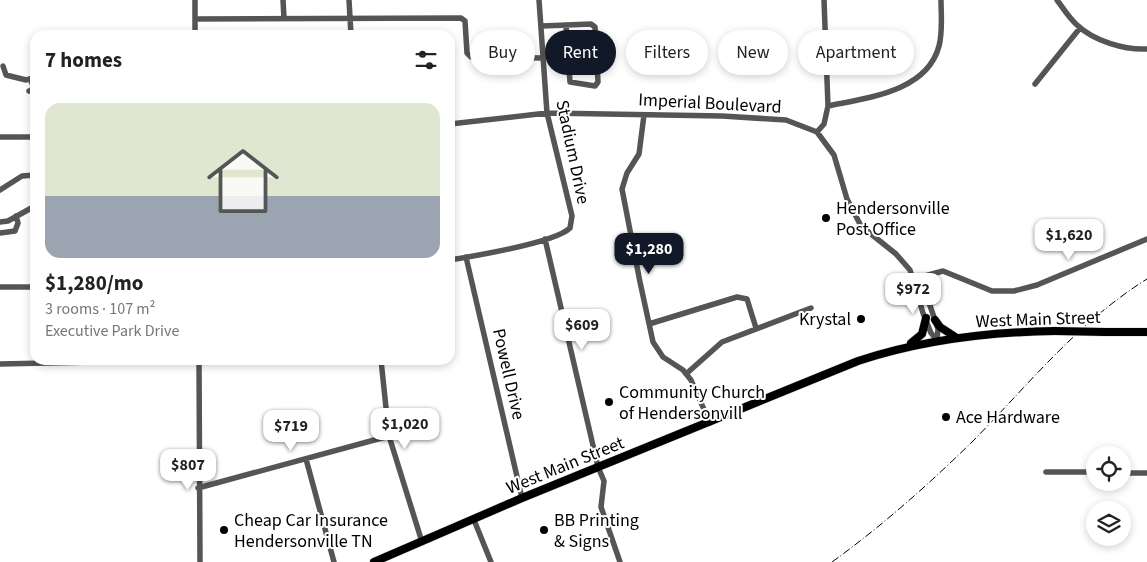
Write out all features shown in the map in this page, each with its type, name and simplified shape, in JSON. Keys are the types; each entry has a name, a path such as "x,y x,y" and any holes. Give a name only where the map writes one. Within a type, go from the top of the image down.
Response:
{"main road":[{"path":"909,345 922,334 926,318"},
{"path":"935,320 940,327 956,338"},
{"name":"West Main Street","path":"374,562 522,498 710,423 858,361 909,345 1010,332 1147,332"}],"street":[{"path":"195,0 195,30"},
{"path":"283,0 284,18"},
{"path":"349,0 351,30"},
{"name":"Stadium Drive","path":"455,259 545,239 567,232 572,223 547,113 540,0"},
{"path":"824,0 828,106 824,124 817,132 834,155 847,199 856,218 867,232 900,258 910,270 931,333 938,340"},
{"path":"828,106 892,90 915,80 931,64 939,47 942,28 941,0"},
{"path":"1057,0 1080,28 1091,35 1111,43 1147,49"},
{"path":"195,19 461,18 465,21 467,53 471,57 543,58"},
{"path":"542,26 566,25 591,24 595,27 598,82 594,86 570,82 566,25"},
{"path":"1035,84 1080,28"},
{"path":"3,66 6,75 30,78"},
{"name":"Imperial Boulevard","path":"455,123 547,113 644,114 786,120 817,132"},
{"path":"644,114 639,154 627,173 622,189 650,324 654,342 663,357 691,380 710,423"},
{"path":"0,137 30,137"},
{"path":"0,190 22,176 30,175"},
{"path":"0,222 30,209"},
{"path":"0,233 15,231 18,223 16,216"},
{"path":"545,239 598,467 604,482 601,507 620,562"},
{"path":"914,280 943,271 992,291 1014,291 1037,285 1147,240"},
{"name":"Powell Drive","path":"466,257 522,498"},
{"path":"914,280 923,285 938,329 938,340"},
{"path":"0,288 30,287"},
{"path":"650,324 737,297 748,300 756,328"},
{"path":"686,374 722,342 811,308"},
{"path":"0,364 30,363"},
{"path":"198,365 200,562"},
{"path":"382,365 389,436 422,542"},
{"path":"198,488 389,436"},
{"path":"306,459 334,562"},
{"path":"1046,472 1086,472"},
{"path":"1131,472 1147,473"},
{"path":"474,520 491,562"}],"railway":[{"path":"832,562 887,519 939,473 973,441 1076,334 1122,296 1147,279"}],"place":[{"name":"Hendersonville Post Office","path":"826,218"},
{"name":"Krystal","path":"861,319"},
{"name":"Community Church of Hendersonvill","path":"609,402"},
{"name":"Ace Hardware","path":"946,417"},
{"name":"Cheap Car Insurance Hendersonville TN","path":"224,530"},
{"name":"BB Printing & Signs","path":"544,530"}]}
